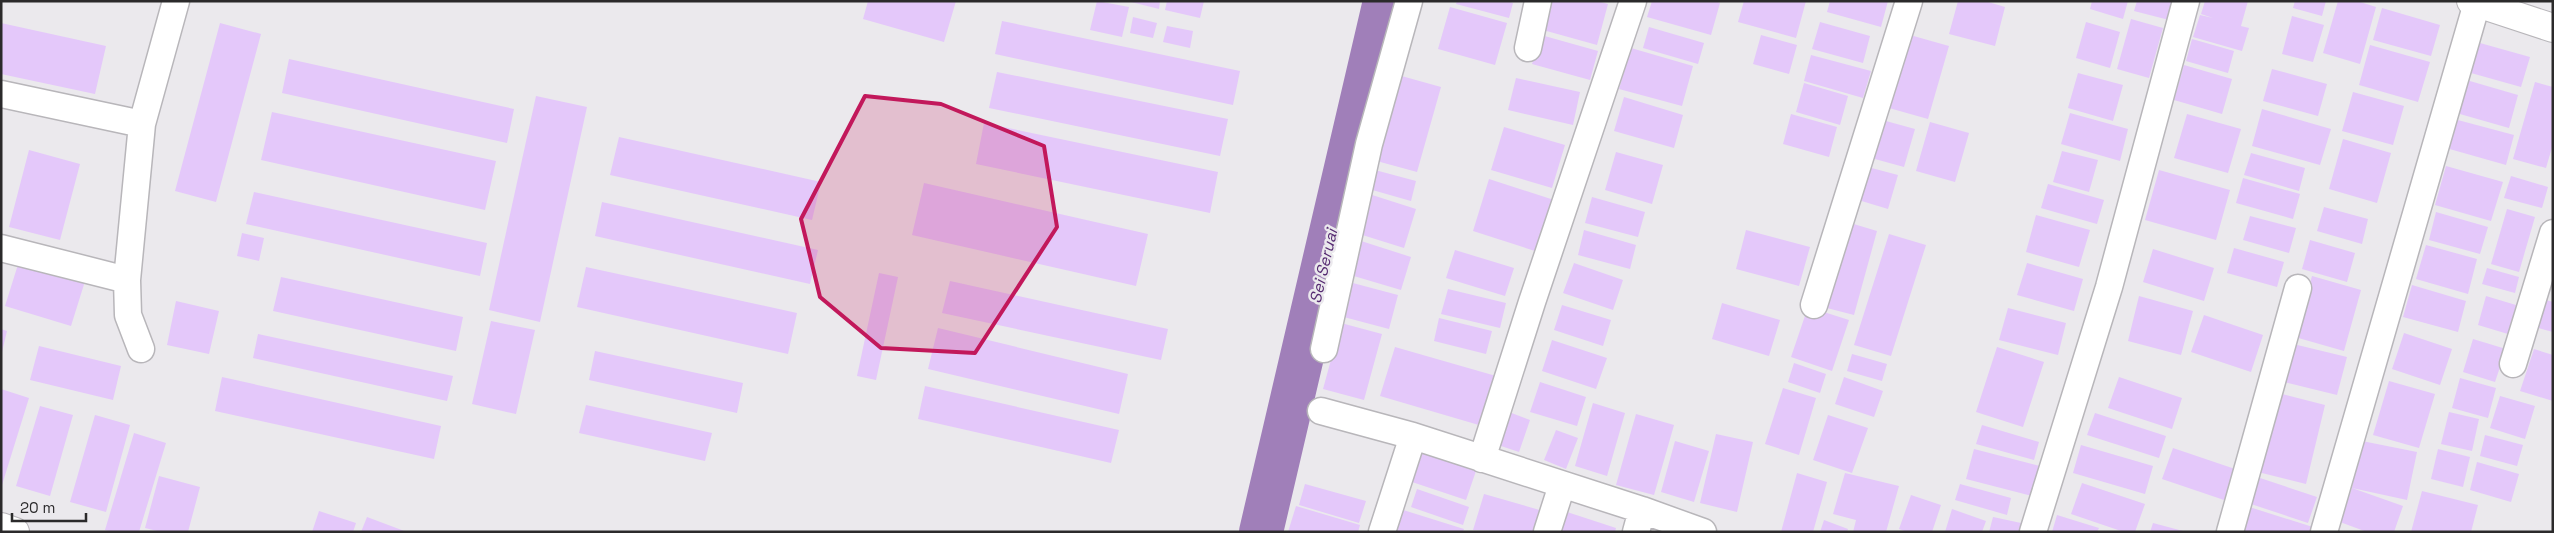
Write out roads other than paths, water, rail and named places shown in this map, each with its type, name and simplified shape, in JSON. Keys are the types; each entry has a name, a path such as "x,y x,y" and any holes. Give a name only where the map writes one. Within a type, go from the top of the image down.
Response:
{"main road":[{"path":"2474,2 2553,28"},
{"path":"1,527 15,532"}],"street":[{"path":"141,349 128,315 126,280 142,124 176,1"},
{"path":"1324,349 1369,144 1409,1"},
{"path":"1528,48 1538,1"},
{"path":"1482,459 1532,302 1634,1"},
{"path":"1814,305 1909,1"},
{"path":"2033,532 2109,288 2186,1"},
{"path":"2324,532 2474,2"},
{"path":"1,94 142,124"},
{"path":"2513,364 2553,233"},
{"path":"1,248 126,280"},
{"path":"2230,532 2298,288"},
{"path":"1321,411 1413,436 1562,485 1639,521 1703,532"},
{"path":"1382,532 1413,436"},
{"path":"1547,532 1562,485"}],"waterway":[{"name":"Sei Seruai","path":"1261,532 1385,1"}]}
